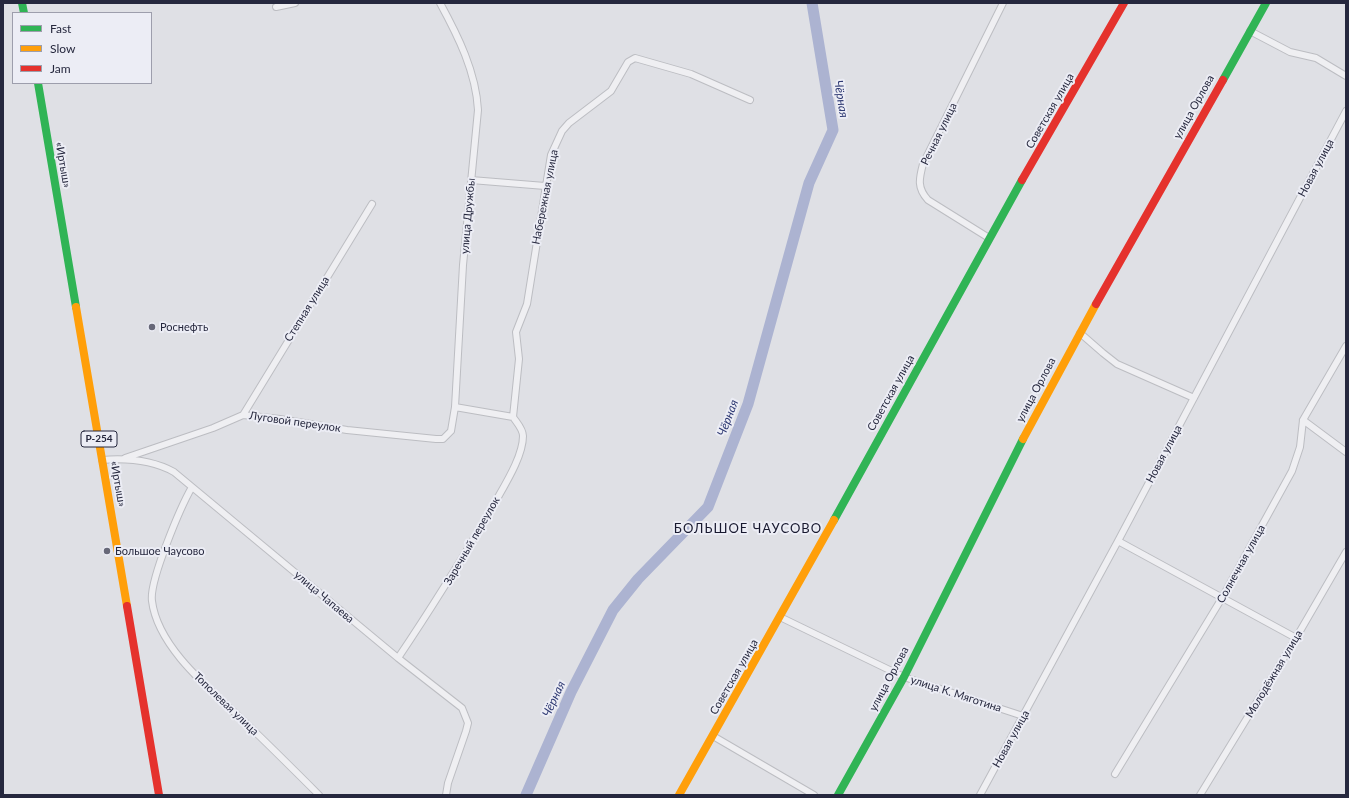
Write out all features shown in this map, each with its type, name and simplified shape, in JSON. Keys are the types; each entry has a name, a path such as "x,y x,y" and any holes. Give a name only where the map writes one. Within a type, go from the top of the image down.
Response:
{"main road":[{"name":"Советская улица","path":"679,795 780,617 989,238 1124,3"},
{"name":"улица Орлова","path":"838,795 904,677 1031,422 1266,3"},
{"name":"«Иртыш»","path":"38,84 159,795"}],"street":[{"path":"276,7 295,3"},
{"name":"улица Дружбы","path":"440,3 452,24 468,65 477,98 477,125 463,265 453,424 448,436"},
{"name":"Речная улица","path":"989,238 928,200 920,192 918,181 923,164 1003,3"},
{"path":"1250,31 1290,52 1316,58 1346,76"},
{"name":"Набережная улица","path":"513,417 520,359 516,332 527,304 551,155 562,131 569,123 611,91 628,62 635,58 691,74 750,100"},
{"name":"Новая улица","path":"980,795 1118,541 1346,111"},
{"path":"471,180 545,186"},
{"name":"Степная улица","path":"243,414 372,204"},
{"path":"1080,333 1102,354 1117,364 1194,398"},
{"name":"Солнечная улица","path":"1115,774 1222,598 1297,461 1303,420 1346,346"},
{"path":"454,407 513,417"},
{"name":"Луговой переулок","path":"125,458 213,428 243,414 346,430 436,439 443,439 448,436"},
{"name":"Заречный переулок","path":"398,658 453,575 502,489 515,462 523,435 520,426 513,417"},
{"path":"1303,420 1346,452"},
{"name":"улица Чапаева","path":"102,460 125,458 164,467 174,472 398,658 462,708 468,723 448,782 446,795"},
{"name":"Тополевая улица","path":"192,487 184,500 154,581 152,601 160,626 185,664 319,795"},
{"path":"1118,541 1296,638"},
{"name":"Молодёжная улица","path":"1200,795 1296,638 1346,552"},
{"name":"улица К. Мяготина","path":"780,617 904,677 1023,716"},
{"path":"713,736 814,795"}],"waterway":[{"name":"Чёрная","path":"526,795 571,692 613,610 638,579 708,507 748,404 809,183 833,130 812,3"}],"traffic: fast":[{"path":"22,3 24,12"},
{"path":"1223,80 1266,3"},
{"path":"38,84 76,307"},
{"path":"834,520 1022,180"},
{"path":"838,795 904,677 1023,439"}],"traffic: slow":[{"path":"1023,439 1096,304"},
{"path":"76,307 127,606"},
{"path":"679,795 834,520"}],"traffic: jam":[{"path":"1022,180 1124,3"},
{"path":"1096,304 1223,80"},
{"path":"127,606 159,795"}],"place":[{"name":"Роснефть","path":"152,327"},
{"name":"Большое Чаусово","path":"107,551"}],"district":[{"name":"БОЛЬШОЕ ЧАУСОВО","path":"748,529"}]}
